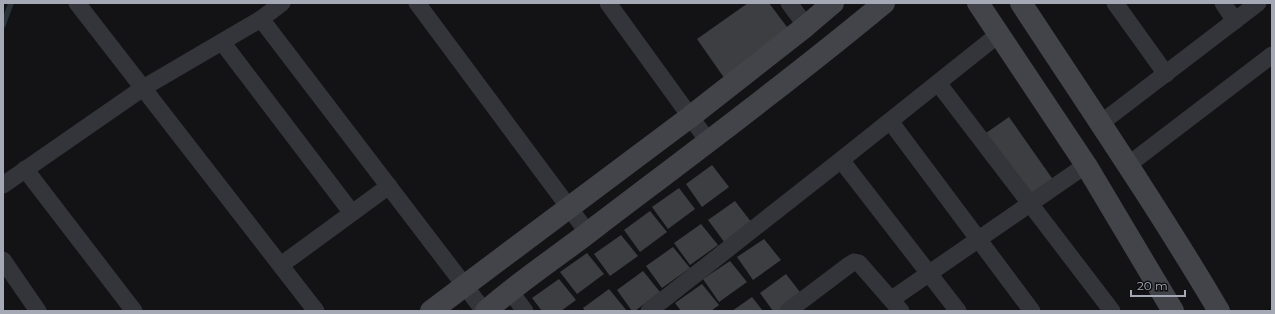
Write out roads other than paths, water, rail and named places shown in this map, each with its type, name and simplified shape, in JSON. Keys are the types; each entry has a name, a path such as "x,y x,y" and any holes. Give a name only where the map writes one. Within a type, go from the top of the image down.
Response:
{"street":[{"path":"77,3 316,311"},
{"path":"3,185 143,88 261,19 282,3"},
{"path":"417,3 588,233"},
{"path":"608,3 708,142"},
{"path":"789,3 806,26"},
{"path":"431,311 690,117 833,3"},
{"path":"261,19 485,311 825,52 884,3"},
{"path":"978,3 1086,165 1173,311"},
{"path":"1021,3 1101,123 1188,259 1219,311"},
{"path":"1115,3 1166,74"},
{"path":"1223,3 1236,20"},
{"path":"1101,123 1258,3"},
{"path":"649,311 999,34"},
{"path":"222,42 352,212"},
{"path":"1128,165 1272,55"},
{"path":"938,83 1112,311"},
{"path":"890,121 1032,311"},
{"path":"841,160 958,311"},
{"path":"792,310 849,264 854,262 860,263 896,305 929,273 1086,165"},
{"path":"25,169 134,311"},
{"path":"281,265 389,186"},
{"path":"3,260 38,311"},
{"path":"510,291 525,311"}],"waterway":[{"path":"3,25 11,3"}]}
